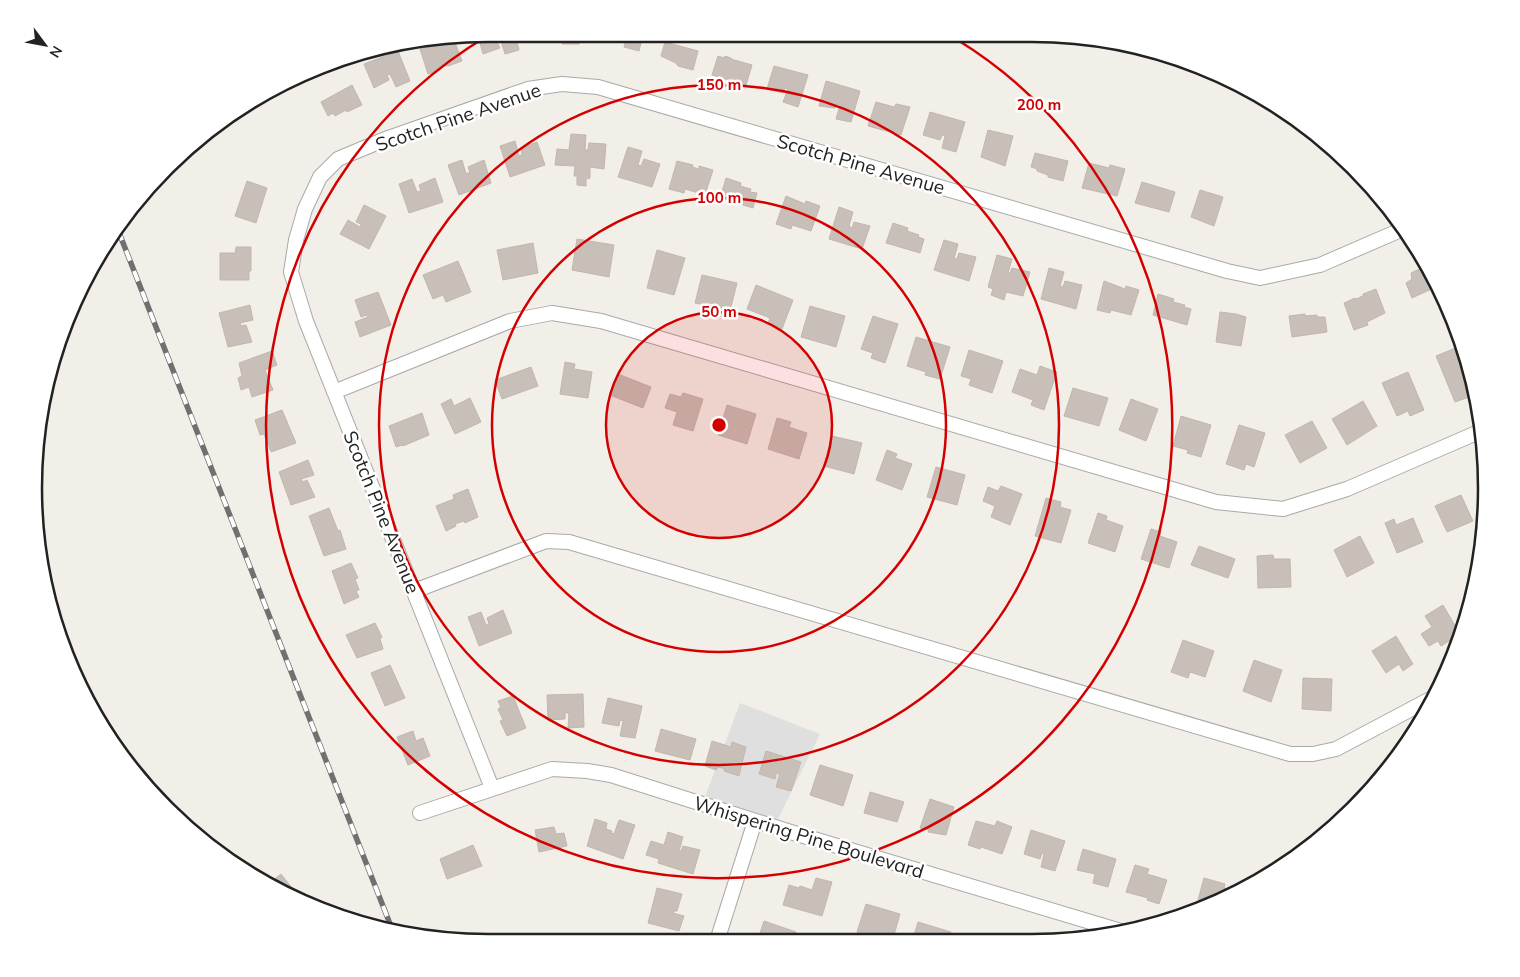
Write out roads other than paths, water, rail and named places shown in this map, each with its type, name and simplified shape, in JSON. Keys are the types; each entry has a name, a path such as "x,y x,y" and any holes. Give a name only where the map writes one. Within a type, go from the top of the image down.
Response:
{"street":[{"name":"Scotch Pine Avenue","path":"492,788 306,321 291,272 296,240 305,209 320,178 338,159 388,138 528,89 562,84 598,87 1217,268 1260,278 1320,265 1396,232"},
{"path":"334,392 510,321 552,313 601,321 1216,502 1283,509 1347,489 1474,434"},
{"path":"414,591 546,541 569,542 1290,754 1314,754 1336,749 1423,703"},
{"name":"Whispering Pine Boulevard","path":"420,813 552,769 611,775 755,821 1109,928"},
{"path":"719,934 755,821"}],"railway":[{"path":"121,237 390,923"}]}
